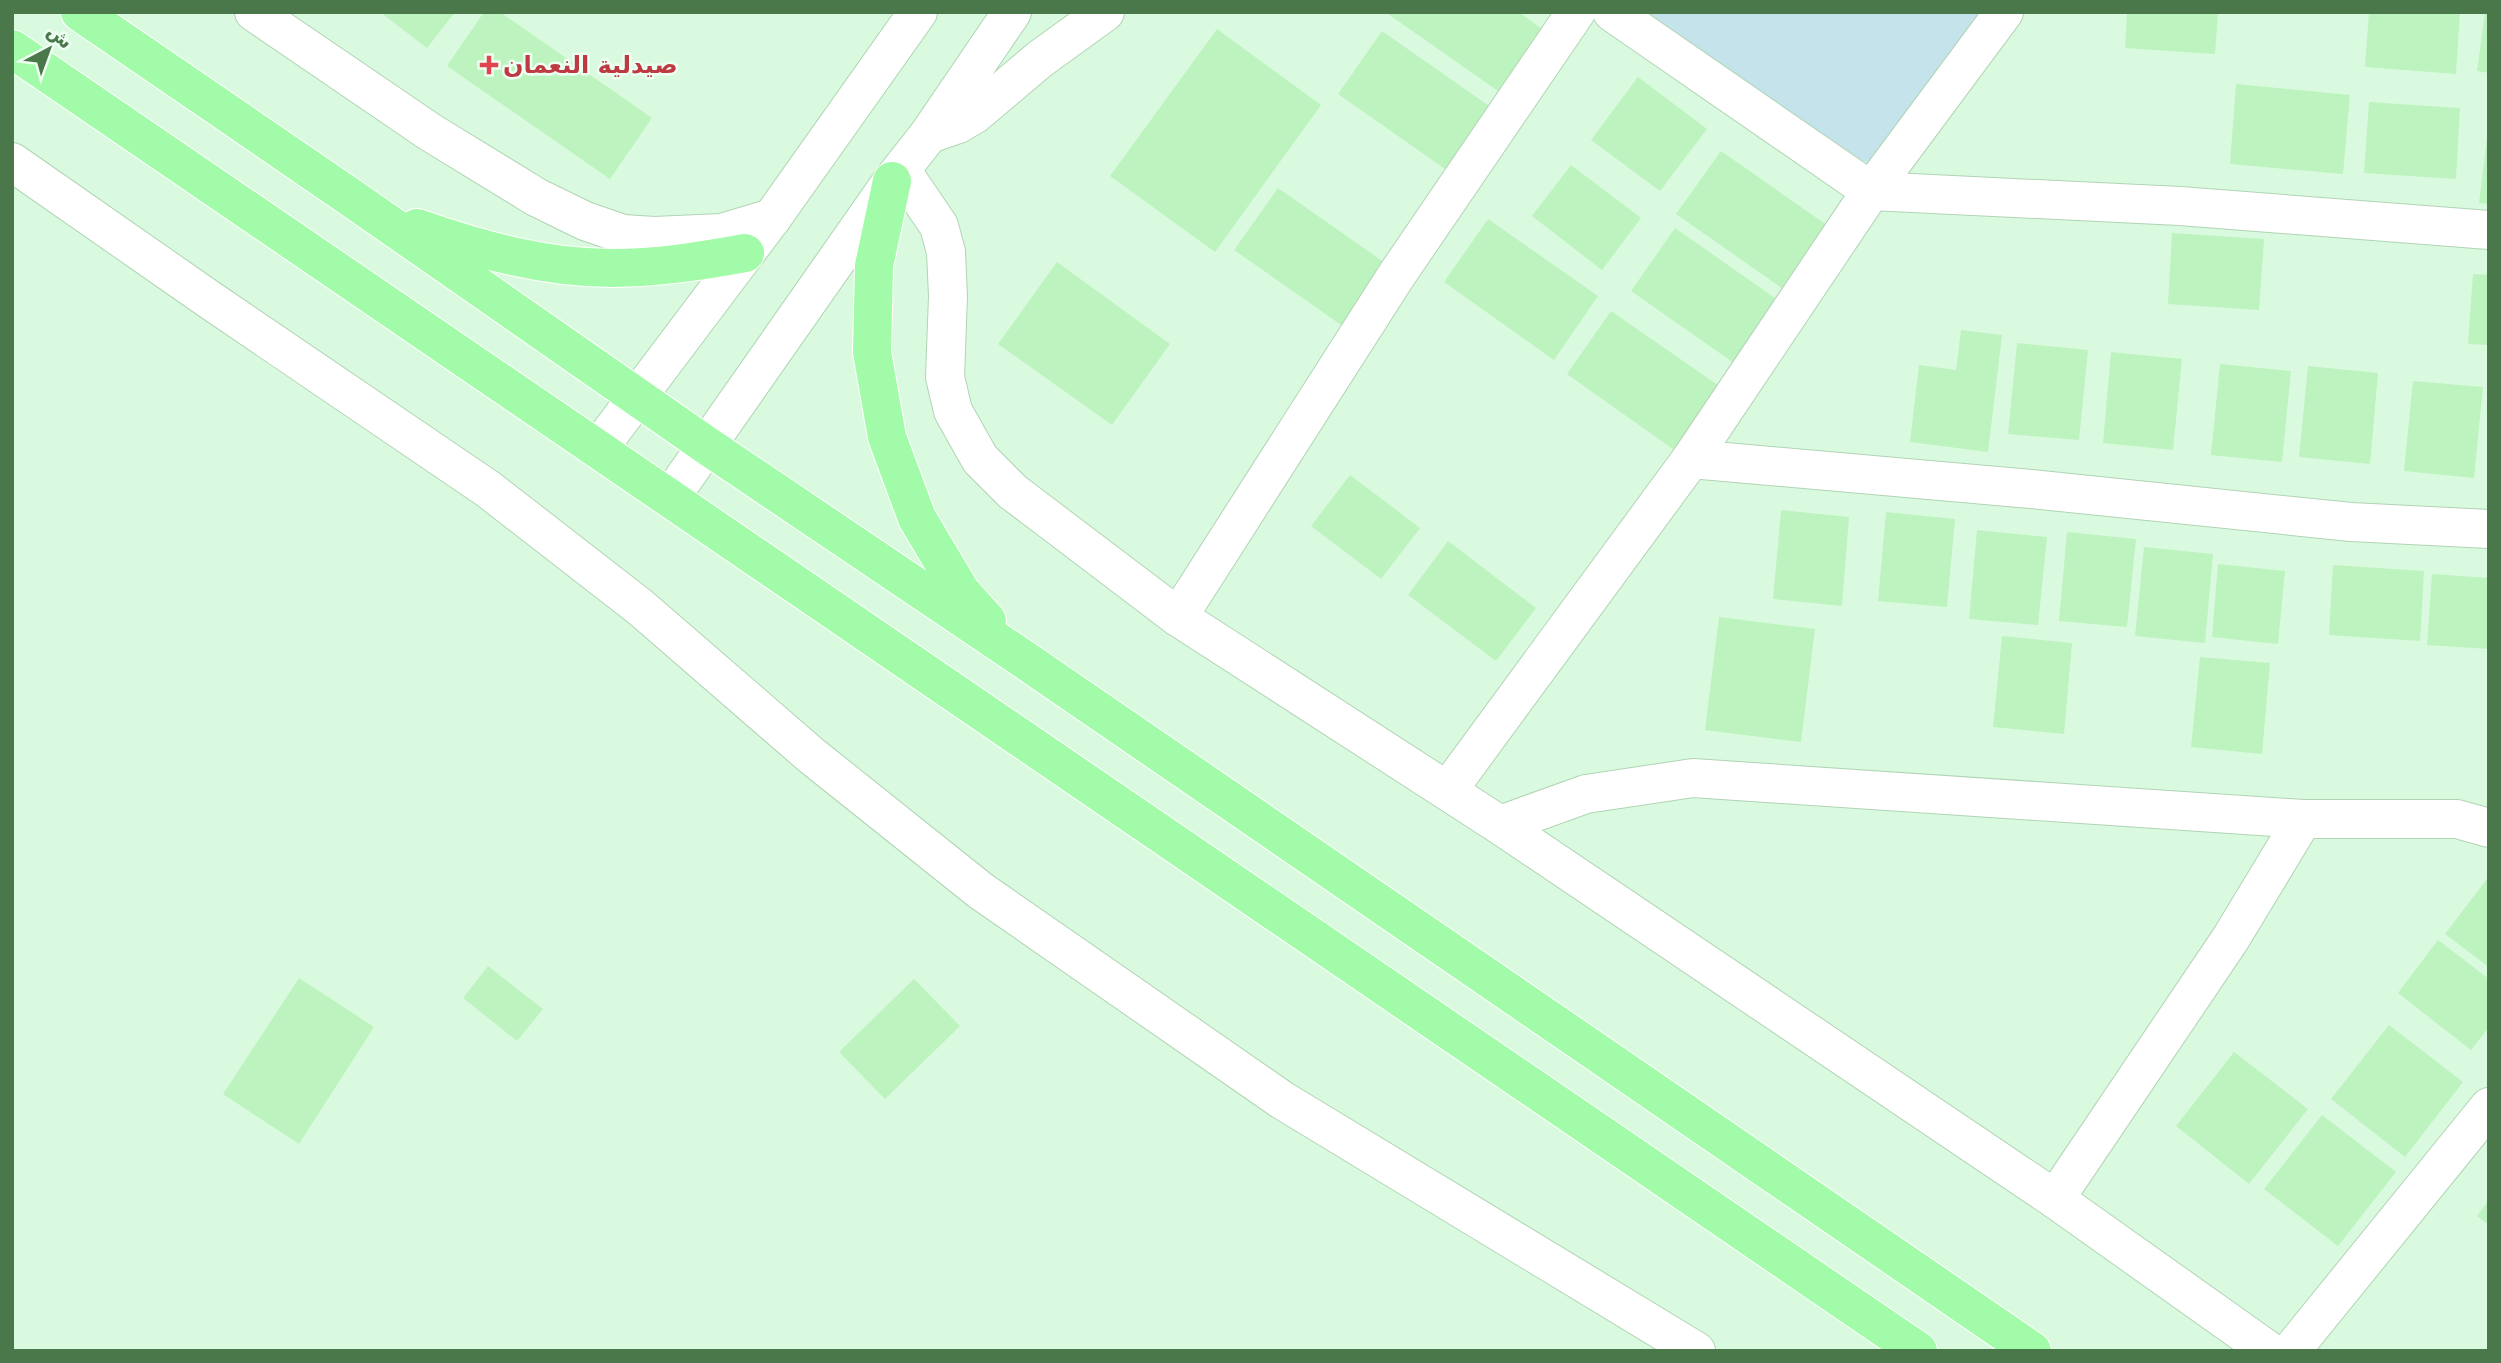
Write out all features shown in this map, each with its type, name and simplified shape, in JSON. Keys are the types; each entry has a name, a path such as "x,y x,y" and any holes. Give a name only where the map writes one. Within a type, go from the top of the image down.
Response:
{"highway":[{"path":"80,12 706,445 1019,656 2032,1351"},
{"path":"12,49 1918,1351"},
{"path":"896,176 874,266 872,352 887,437 917,518 961,592 1019,656"},
{"path":"350,197 411,226 476,248 542,262 610,268 678,265 745,253"}],"street":[{"path":"254,12 430,132 536,197 585,221 623,234 654,236 722,233 772,218"},
{"path":"598,449 772,218 918,12"},
{"path":"670,498 896,176 929,134 1012,12"},
{"path":"929,134 958,124 975,114 1040,59 1105,12"},
{"path":"1178,617 1396,276 1576,12"},
{"path":"1612,12 1871,191 2180,206 2489,230"},
{"path":"1448,790 1691,459 1871,191 2004,12"},
{"path":"12,162 488,489 640,607 812,756 981,891 1282,1100 1696,1351"},
{"path":"896,176 939,226 946,252 945,377 953,411 980,458 1013,492 1178,617 1448,790 2055,1199 2269,1351"},
{"path":"1691,459 2031,489 2351,522 2489,529"},
{"path":"1500,825 1586,794 1693,778 2303,819 2457,819 2489,828"},
{"path":"2055,1199 2231,938 2303,819"},
{"path":"2291,1351 2489,1107"}],"shaded area":[{"path":"12,12 2489,12 2489,1351 12,1351"},
{"path":"1648,12 1983,12 1869,163 1842,153 1653,20"}],"building":[{"path":"380,12 455,12 427,48"},
{"path":"484,12 500,12 652,118 610,179 447,66"},
{"path":"1519,12 1542,29 1498,91 1388,14"},
{"path":"2127,12 2218,12 2215,54 2125,48"},
{"path":"2369,12 2460,12 2456,74 2365,67"},
{"path":"2485,12 2489,12 2489,73 2477,71"},
{"path":"1217,29 1321,105 1215,252 1110,176"},
{"path":"1382,31 1492,108 1448,171 1338,94"},
{"path":"1638,77 1707,129 1660,191 1591,140"},
{"path":"2236,84 2350,95 2343,174 2230,164"},
{"path":"2369,102 2460,108 2456,179 2364,173"},
{"path":"2489,138 2489,204 2479,203"},
{"path":"1721,151 1831,228 1786,291 1676,214"},
{"path":"1571,165 1641,218 1602,270 1532,216"},
{"path":"1278,188 1388,265 1344,327 1234,250"},
{"path":"1488,219 1598,296 1554,360 1444,282"},
{"path":"1675,228 1785,305 1741,368 1631,291"},
{"path":"2172,233 2264,239 2259,310 2168,304"},
{"path":"1057,262 1170,344 1112,425 998,344"},
{"path":"2473,274 2489,275 2489,345 2468,344"},
{"path":"1611,311 1722,388 1677,452 1567,374"},
{"path":"1961,330 2002,335 1988,452 1910,442 1919,365 1956,370"},
{"path":"2017,343 2088,350 2079,440 2008,434"},
{"path":"2111,352 2182,359 2173,450 2103,443"},
{"path":"2220,364 2291,371 2282,462 2211,455"},
{"path":"2308,366 2378,373 2370,464 2299,457"},
{"path":"2413,381 2483,387 2474,478 2404,471"},
{"path":"1350,475 1420,528 1381,579 1311,526"},
{"path":"1781,510 1849,517 1842,606 1773,599"},
{"path":"1886,512 1955,519 1947,607 1878,601"},
{"path":"1977,530 2047,537 2038,625 1969,619"},
{"path":"2067,532 2136,539 2127,627 2059,621"},
{"path":"1448,541 1536,608 1496,661 1408,595"},
{"path":"2144,547 2213,554 2205,643 2135,636"},
{"path":"2218,564 2285,571 2278,644 2212,637"},
{"path":"2333,565 2424,571 2420,641 2329,635"},
{"path":"2432,574 2489,578 2489,649 2427,645"},
{"path":"1719,617 1815,629 1801,742 1705,730"},
{"path":"2002,636 2072,643 2064,734 1993,727"},
{"path":"2200,657 2270,663 2262,754 2191,747"},
{"path":"2487,879 2489,880 2489,967 2445,934"},
{"path":"2438,940 2489,979 2489,1027 2471,1050 2398,993"},
{"path":"488,966 543,1009 517,1041 463,998"},
{"path":"299,978 374,1027 299,1144 223,1094"},
{"path":"914,979 960,1026 885,1099 839,1052"},
{"path":"2389,1025 2463,1082 2405,1157 2331,1099"},
{"path":"2234,1052 2308,1109 2249,1184 2176,1126"},
{"path":"2322,1115 2396,1172 2338,1246 2264,1189"},
{"path":"2489,1200 2489,1225 2477,1216"}],"place":[{"name":"صيدلية النعمان","path":"489,65"}]}
